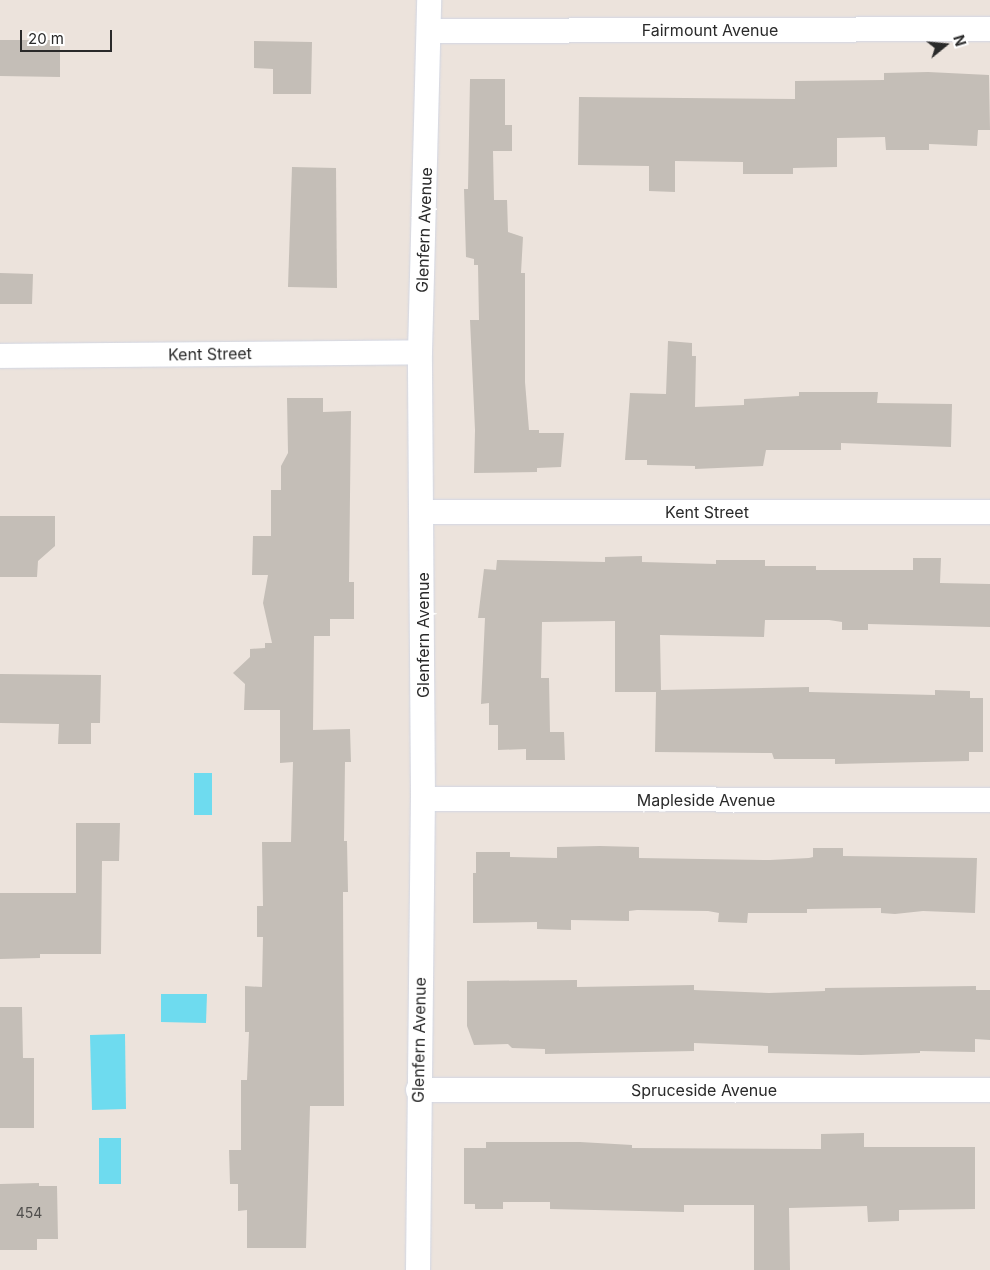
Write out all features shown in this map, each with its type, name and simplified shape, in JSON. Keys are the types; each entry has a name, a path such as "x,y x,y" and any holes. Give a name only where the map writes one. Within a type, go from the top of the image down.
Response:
{"street":[{"name":"Glenfern Avenue","path":"418,1270 418,1090 423,799 423,512 420,352 429,0"},
{"name":"Fairmount Avenue","path":"429,31 990,29"},
{"name":"Kent Street","path":"0,356 420,352"},
{"name":"Kent Street","path":"423,512 990,512"},
{"name":"Mapleside Avenue","path":"423,799 990,800"},
{"name":"Spruceside Avenue","path":"418,1090 990,1090"}],"water":[{"path":"194,773 212,773 212,815 194,815"},
{"path":"161,994 207,994 206,1023 161,1022"},
{"path":"125,1034 126,1109 92,1110 90,1035"},
{"path":"99,1138 121,1138 121,1184 99,1184"}],"building":[{"path":"0,40 60,40 60,77 0,76"},
{"path":"254,41 312,42 311,94 273,94 273,69 254,68"},
{"path":"928,72 989,75 990,130 978,130 977,146 929,144 929,150 886,150 885,137 837,138 837,167 793,168 793,174 743,174 743,162 675,161 675,192 649,191 649,166 578,165 579,97 795,99 795,81 884,80 884,73"},
{"path":"470,79 505,79 505,125 512,125 512,151 493,151 494,200 507,200 508,232 523,237 521,273 525,273 525,382 529,430 539,430 539,433 564,433 561,467 537,468 537,472 474,473 475,430 470,320 479,320 478,265 474,265 474,259 466,257 464,189 468,189"},
{"path":"292,167 336,168 337,288 288,287"},
{"path":"0,273 33,274 32,304 0,304"},
{"path":"668,341 692,343 692,356 696,356 695,407 744,405 744,399 799,396 799,392 878,392 877,403 952,404 951,447 841,443 841,450 766,450 763,466 695,469 695,466 647,465 647,460 625,460 630,393 666,394"},
{"path":"287,398 323,398 323,412 351,411 349,582 354,582 354,619 330,619 330,636 314,636 313,730 350,729 351,762 345,762 344,841 347,841 348,892 343,892 344,1106 310,1106 306,1248 247,1248 247,1210 238,1211 238,1184 230,1184 229,1150 241,1150 241,1080 247,1080 249,1032 245,1032 245,986 262,987 263,937 257,937 257,906 263,906 262,842 291,842 293,762 280,763 280,710 244,710 245,684 233,673 250,657 250,649 265,648 265,643 272,643 263,603 268,575 252,575 253,536 271,536 271,490 281,490 281,466 288,453"},
{"path":"0,516 55,516 55,546 38,561 37,577 0,577"},
{"path":"642,556 642,562 716,564 716,560 765,560 765,566 816,566 816,570 913,570 913,558 941,558 940,583 990,584 990,627 868,624 868,630 842,630 842,622 829,620 765,620 764,637 660,635 661,690 809,687 809,692 935,695 935,690 970,691 970,698 983,698 983,752 969,752 969,761 835,764 835,759 774,759 772,753 655,752 656,692 615,692 615,621 542,622 541,678 549,678 550,732 564,732 565,760 526,760 526,749 498,750 498,725 489,725 489,703 481,704 485,618 478,618 484,569 496,570 497,560 605,562 605,557"},
{"path":"0,674 101,675 100,723 91,723 91,744 58,744 59,724 0,723"},
{"path":"76,823 120,823 119,861 102,861 101,954 40,954 40,958 0,959 0,893 76,893"},
{"path":"557,847 639,847 639,858 770,860 813,857 813,848 843,848 843,856 977,858 975,913 923,911 895,914 881,913 881,908 807,909 807,913 748,913 747,923 718,922 719,913 708,911 637,910 629,911 629,921 571,920 571,930 537,929 537,922 473,923 473,873 476,873 476,852 510,852 510,857 557,858"},
{"path":"577,980 577,987 694,985 694,990 769,993 825,991 825,988 976,986 976,990 990,990 990,1040 975,1039 975,1052 920,1051 920,1053 861,1055 768,1053 768,1046 694,1043 694,1051 545,1054 545,1049 512,1048 508,1044 474,1045 467,1026 467,981"},
{"path":"0,1007 22,1007 23,1058 34,1058 34,1128 0,1128"},
{"path":"864,1133 864,1147 975,1147 975,1209 899,1210 899,1221 868,1222 867,1206 789,1208 790,1270 754,1270 754,1205 684,1205 684,1212 550,1209 550,1202 503,1202 503,1209 475,1209 475,1204 464,1204 464,1148 486,1148 486,1142 580,1142 632,1145 632,1148 821,1149 821,1134"},
{"path":"39,1183 39,1186 57,1186 58,1239 37,1239 37,1250 0,1250 0,1184"}]}
